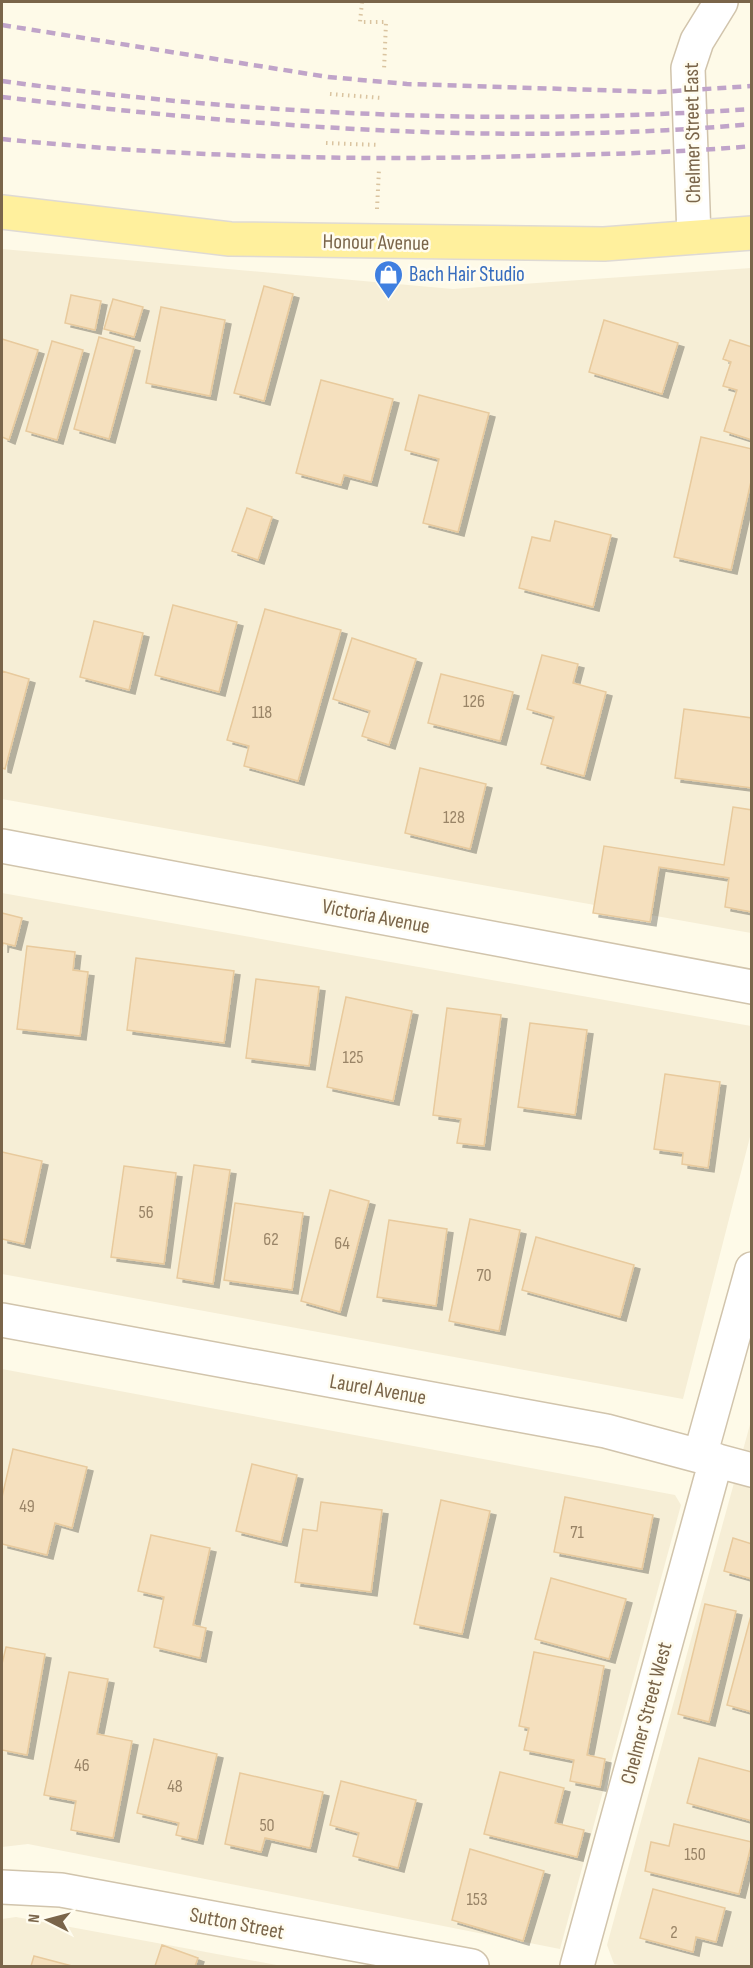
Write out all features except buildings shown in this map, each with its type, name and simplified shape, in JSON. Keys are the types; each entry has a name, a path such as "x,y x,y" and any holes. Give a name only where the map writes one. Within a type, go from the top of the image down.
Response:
{"main road":[{"name":"Honour Avenue","path":"2,212 230,239 604,244 752,233"}],"street":[{"name":"Chelmer Street East","path":"694,237 688,68 697,41 714,4"},
{"name":"Victoria Avenue","path":"2,846 752,987"},
{"name":"Chelmer Street West","path":"577,1966 708,1458 752,1269"},
{"name":"Laurel Avenue","path":"2,1320 606,1431 752,1470"},
{"name":"Sutton Street","path":"2,1887 61,1890 472,1966"}],"path":[{"path":"362,2 360,22 386,22 384,69"},
{"path":"330,94 382,98"},
{"path":"326,143 379,145"},
{"path":"378,199 379,169"}],"shaded area":[{"path":"2,249 453,289 751,268 751,933 2,799"},
{"path":"2,893 751,1026 751,1133 683,1399 2,1274"},
{"path":"2,1369 675,1495 681,1505 560,1949 28,1844 2,1847"},
{"path":"751,1421 751,1966 624,1966 614,1964 607,1945"},
{"path":"16,1917 282,1966 2,1966 2,1919"}],"railway":[{"path":"2,25 328,77 407,84 659,92 752,86"},
{"path":"2,81 188,102 376,114 564,117 752,109"},
{"path":"2,97 188,117 376,130 564,134 658,131 752,124"},
{"path":"2,139 199,154 331,158 585,155 752,146"}],"place":[{"name":"Bach Hair Studio","path":"388,300"}]}
